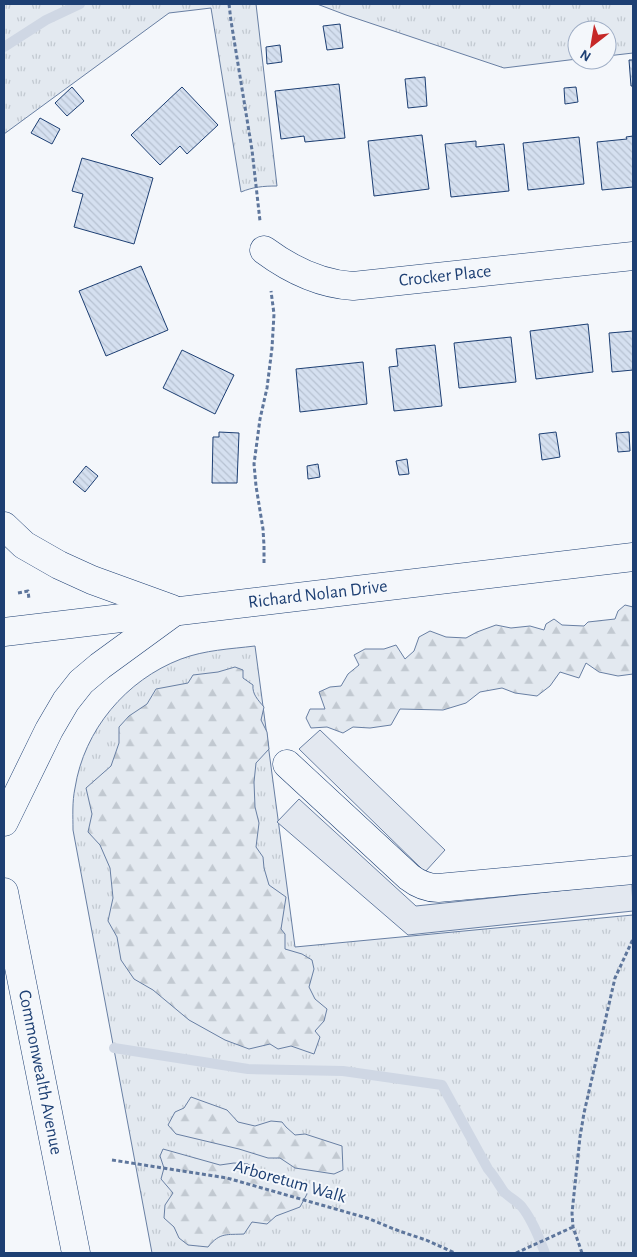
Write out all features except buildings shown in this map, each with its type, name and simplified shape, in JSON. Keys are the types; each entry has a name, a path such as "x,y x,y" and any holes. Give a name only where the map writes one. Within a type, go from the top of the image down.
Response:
{"main road":[{"name":"Crocker Place","path":"264,250 307,276 339,285 353,286 633,256"},
{"path":"4,526 24,545 59,565 92,580 175,611"},
{"name":"Richard Nolan Drive","path":"4,632 633,557"},
{"path":"4,822 48,730 66,701 81,682 175,611"},
{"path":"287,764 408,877 422,886 438,888 633,870"},
{"name":"Commonwealth Avenue","path":"4,892 76,1253"}],"path":[{"path":"229,4 252,150 274,314 267,388 260,420 254,464 263,529 264,563"},
{"path":"18,592 28,591 30,602"},
{"path":"582,1253 574,1227 572,1202 580,1137 615,978 633,939"},
{"name":"Arboretum Walk","path":"112,1160 227,1178 367,1218 455,1253"},
{"path":"516,1253 574,1227"}],"green space":[{"path":"4,4 256,4 277,186 258,187 241,192 211,8 169,13 4,134"},
{"path":"317,4 633,4 633,53 617,55 617,20 567,20 567,60 504,68"},
{"path":"625,605 633,607 633,674 618,676 599,672 586,663 579,678 560,672 550,686 537,696 515,693 502,688 480,692 466,703 443,710 400,709 391,725 370,728 353,727 343,733 327,727 311,728 306,718 310,709 325,709 319,692 330,687 341,686 348,674 359,665 354,655 365,649 384,649 396,645 405,659 414,651 419,637 430,631 446,637 466,638 496,625 511,628 530,626 544,630 546,624 554,619 562,625 584,626 588,622 615,619 618,611"},
{"path":"255,646 295,947 633,915 633,1253 152,1253 73,830 74,793 80,767 98,727 111,710 142,680 161,668 190,656 218,650"},
{"path":"235,667 243,670 243,678 253,685 254,694 264,707 261,720 267,732 269,749 256,763 254,782 255,807 259,823 256,847 263,857 269,885 286,897 281,929 285,934 285,949 302,954 312,960 314,969 309,987 315,999 327,1009 324,1021 315,1031 320,1037 314,1054 291,1046 278,1049 270,1044 249,1049 225,1040 189,1020 153,990 134,979 121,960 117,937 108,921 113,898 110,868 100,845 88,832 92,814 86,788 111,766 119,743 119,727 129,716 147,704 156,689 188,683 193,675 218,672"},
{"path":"191,1097 227,1110 238,1122 255,1126 271,1121 282,1122 295,1135 305,1134 342,1146 343,1170 334,1174 295,1168 280,1158 268,1158 176,1134 168,1125 175,1112 184,1108"},
{"path":"163,1149 220,1165 248,1164 259,1173 271,1173 285,1184 302,1184 307,1194 300,1207 276,1216 267,1224 252,1222 244,1234 220,1237 208,1247 188,1245 179,1238 174,1227 164,1218 165,1205 173,1193 161,1179 164,1168 160,1156"}],"shaded area":[{"path":"320,730 445,850 425,872 299,749"},
{"path":"299,799 416,906 632,883 633,911 408,935 277,822"}],"waterway":[{"path":"4,47 46,20 80,4"},
{"path":"114,1048 248,1069 343,1071 442,1085 488,1169 504,1192 526,1212 545,1253"}]}
